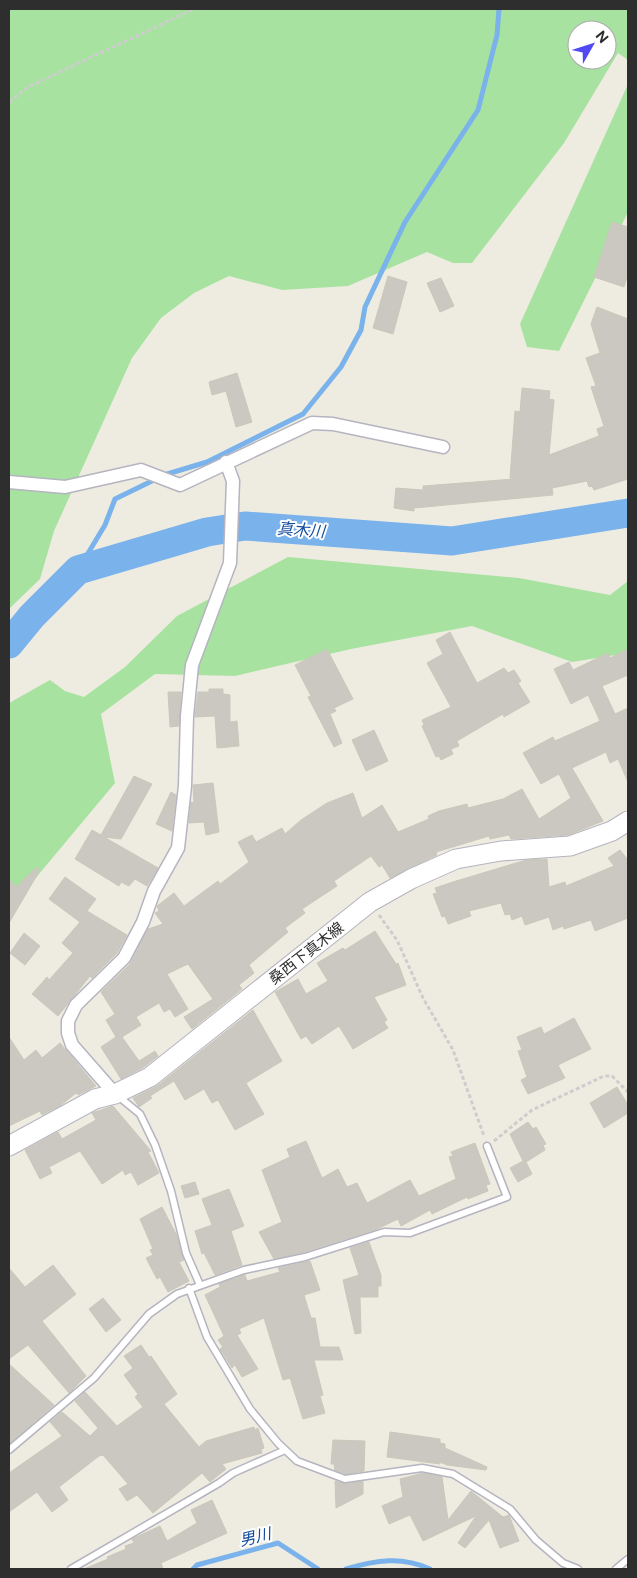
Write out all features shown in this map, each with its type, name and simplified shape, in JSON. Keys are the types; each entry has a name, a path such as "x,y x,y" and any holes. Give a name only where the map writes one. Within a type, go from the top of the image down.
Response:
{"main road":[{"name":"桑西下真木線","path":"9,1146 95,1099 115,1094 150,1077 370,902 411,879 456,860 501,851 570,846 612,831 628,821"}],"street":[{"path":"9,482 65,487 141,470 180,485 226,462 312,424 333,424 443,447"},
{"path":"115,1094 72,1045 68,1033 68,1021 76,1005 124,958 142,922 154,891 178,848 185,786 187,716 192,665 230,563 233,481 226,462"}],"lane":[{"path":"115,1094 140,1114 155,1145 171,1191 186,1253 200,1284"},
{"path":"9,1450 94,1378 149,1314 177,1294 200,1284 244,1270 305,1257 384,1232 410,1233 507,1197 487,1146"},
{"path":"189,1288 207,1337 250,1410 297,1461 345,1479 422,1468 453,1474 510,1509 536,1540 563,1563 578,1569"},
{"path":"70,1569 219,1483 233,1473 285,1450"},
{"path":"616,1569 628,1559"}],"path":[{"path":"9,102 28,87 194,9"},
{"path":"370,902 397,940 423,998 453,1050 487,1146 532,1110 604,1076 612,1076 628,1092"}],"green space":[{"path":"9,9 628,9 628,60 618,53 617,55 617,20 567,20 567,70 608,70 564,143 472,263 453,263 427,252 348,286 282,290 229,276 194,293 161,318 132,358 54,531 40,579 9,609"},
{"path":"628,84 628,212 559,351 527,347 520,324"},
{"path":"288,557 519,578 610,595 628,581 628,653 572,662 472,626 351,649 235,676 155,674 101,714 115,783 9,910 9,703 50,680 65,691 84,697 125,667 177,616"}],"building":[{"path":"612,222 628,227 628,274 624,287 594,277"},
{"path":"388,276 407,282 393,334 373,328"},
{"path":"441,278 454,306 440,312 427,283"},
{"path":"597,307 628,319 628,479 594,490 592,486 589,487 587,481 552,488 553,495 414,508 414,511 394,508 396,488 423,490 423,486 514,479 510,478 515,411 520,412 522,388 550,391 549,399 554,400 549,455 599,436 597,429 604,426 591,387 596,386 586,358 600,353 591,324"},
{"path":"237,373 252,422 236,427 226,391 212,395 209,382"},
{"path":"450,632 477,683 504,668 508,673 514,670 521,681 518,683 530,702 504,717 503,714 457,741 459,746 451,749 453,754 441,760 439,756 436,757 422,726 424,725 422,720 451,707 427,663 443,654 436,640"},
{"path":"327,649 353,699 334,708 336,711 330,714 342,743 334,747 308,697 311,696 295,665"},
{"path":"628,649 628,675 602,686 615,714 628,708 628,782 618,759 610,763 606,752 572,768 603,821 568,835 511,839 509,835 490,839 489,836 436,852 437,855 390,878 382,865 379,867 371,856 334,881 337,886 302,909 305,913 285,928 288,932 249,965 254,973 239,985 242,989 192,1029 184,1017 213,999 188,964 167,974 188,1009 175,1017 170,1009 164,1012 159,1003 136,1017 141,1025 122,1037 139,1061 155,1051 158,1056 144,1067 121,1079 101,1047 116,1037 106,1020 115,1014 101,992 130,964 148,929 163,924 155,913 159,911 157,906 174,893 184,906 218,881 220,884 249,862 238,842 252,835 256,842 282,828 285,834 301,820 327,803 353,793 362,818 382,805 398,832 429,819 428,816 439,811 467,804 468,808 503,799 522,789 539,819 571,798 559,774 541,784 523,753 553,737 555,741 600,721 588,695 571,704 554,669 569,662 573,670 608,653 610,658"},
{"path":"209,689 223,689 223,694 230,695 230,722 237,721 239,746 217,748 215,716 195,717 198,692 209,692"},
{"path":"168,692 181,692 179,726 170,727"},
{"path":"374,730 388,761 366,771 352,740"},
{"path":"134,776 152,784 121,839 104,837 158,868 147,886 135,879 129,886 121,882 119,886 75,859 92,830 101,835"},
{"path":"213,783 219,832 206,835 204,822 189,823 191,802 194,803 193,785"},
{"path":"171,792 176,795 172,831 156,824"},
{"path":"620,850 628,860 628,918 595,931 591,920 564,929 563,926 553,930 549,917 525,925 522,916 512,920 510,914 505,915 501,903 469,911 471,916 448,924 445,916 442,917 433,894 437,893 435,888 526,860 547,859 549,887 565,882 566,886 614,866 608,858"},
{"path":"37,867 40,870 9,923 9,879 16,887"},
{"path":"65,877 96,899 87,911 127,935 117,953 92,978 90,976 58,1016 32,994 47,977 49,980 73,953 62,943 80,922 49,899"},
{"path":"375,931 396,964 398,963 406,985 374,997 387,1020 384,1022 388,1028 353,1049 339,1026 312,1044 306,1036 301,1039 275,992 298,979 306,994 328,981 317,963 343,948 345,950"},
{"path":"24,933 40,946 25,965 10,953"},
{"path":"253,1010 282,1061 246,1083 264,1114 235,1130 218,1100 212,1103 204,1089 185,1100 174,1081 150,1096 152,1098 139,1107 133,1098 157,1086"},
{"path":"574,1018 591,1049 558,1065 565,1078 528,1094 521,1080 527,1077 518,1051 522,1050 517,1037 541,1027 544,1034"},
{"path":"9,1037 24,1060 36,1050 42,1058 60,1043 96,1086 78,1095 76,1093 61,1105 42,1115 40,1111 9,1126"},
{"path":"617,1087 628,1105 628,1113 604,1128 590,1103"},
{"path":"113,1106 151,1151 148,1152 159,1173 138,1185 131,1172 125,1175 123,1170 102,1184 80,1151 49,1167 52,1173 40,1179 25,1150 58,1132 62,1139 96,1120 92,1113"},
{"path":"528,1122 533,1129 536,1127 546,1144 543,1145 545,1150 526,1162 532,1174 518,1182 510,1168 523,1161 510,1134"},
{"path":"306,1141 322,1178 338,1169 347,1187 357,1183 367,1203 410,1180 419,1196 456,1179 449,1157 453,1156 451,1152 475,1143 490,1184 486,1185 488,1191 468,1199 467,1197 432,1214 430,1210 401,1226 398,1219 377,1229 304,1252 274,1259 259,1232 282,1222 262,1170 290,1157 287,1149"},
{"path":"195,1182 199,1194 185,1198 181,1186"},
{"path":"229,1189 244,1226 231,1231 242,1265 215,1275 204,1253 202,1254 195,1231 212,1225 202,1199"},
{"path":"162,1207 176,1234 184,1260 179,1262 189,1281 168,1292 160,1277 157,1279 146,1258 153,1255 150,1250 153,1249 140,1219"},
{"path":"369,1242 381,1275 381,1286 378,1286 378,1297 360,1297 361,1333 355,1334 343,1280 359,1275 350,1248"},
{"path":"310,1261 320,1290 304,1295 311,1318 315,1318 320,1347 339,1347 343,1360 314,1360 323,1395 320,1396 325,1413 303,1419 290,1378 283,1380 264,1318 239,1329 241,1333 237,1335 258,1369 242,1377 235,1365 232,1368 220,1349 223,1347 218,1340 224,1336 205,1295 220,1287 219,1284 245,1275 247,1281 280,1272 278,1268"},
{"path":"53,1265 76,1294 42,1321 86,1376 69,1393 28,1345 9,1359 9,1268 25,1287"},
{"path":"103,1298 121,1320 106,1332 89,1309"},
{"path":"141,1345 149,1357 151,1356 177,1394 164,1404 199,1447 206,1441 254,1427 255,1430 258,1428 264,1448 261,1449 262,1453 222,1464 226,1469 210,1482 202,1473 153,1513 137,1495 127,1501 119,1489 128,1484 103,1455 99,1456 59,1487 68,1500 52,1512 37,1492 9,1512 9,1473 62,1436 50,1422 62,1412 90,1436 98,1428 75,1401 85,1392 117,1426 143,1407 135,1397 138,1394 124,1375 133,1368 124,1356"},
{"path":"9,1364 54,1405 9,1444"},
{"path":"390,1432 440,1439 440,1443 445,1444 445,1448 487,1467 486,1470 447,1465 440,1462 440,1464 387,1457"},
{"path":"333,1440 365,1441 364,1471 346,1474 335,1470 334,1464 331,1464"},
{"path":"423,1473 442,1477 448,1520 471,1491 503,1517 509,1515 519,1541 500,1548 489,1520 465,1548 458,1543 476,1516 423,1541 410,1515 389,1524 382,1506 403,1497 400,1479"},
{"path":"335,1481 345,1484 363,1481 363,1494 336,1508"},
{"path":"212,1500 227,1533 161,1563 163,1569 84,1569 126,1549 125,1546 134,1543 132,1539 160,1526 167,1541 197,1523 191,1510"}],"waterway":[{"path":"164,475 207,462 303,414 341,367 361,330 365,307 405,222 478,110 497,35 499,9"},
{"path":"78,570 105,525 115,499 156,479"},
{"name":"真木川","path":"9,644 32,616 78,570 207,532 245,526 452,541 628,513"},
{"name":"男川","path":"193,1569 197,1565 278,1543 318,1569"},
{"name":"男川","path":"346,1569 368,1563 389,1561 409,1562 430,1569"}]}
